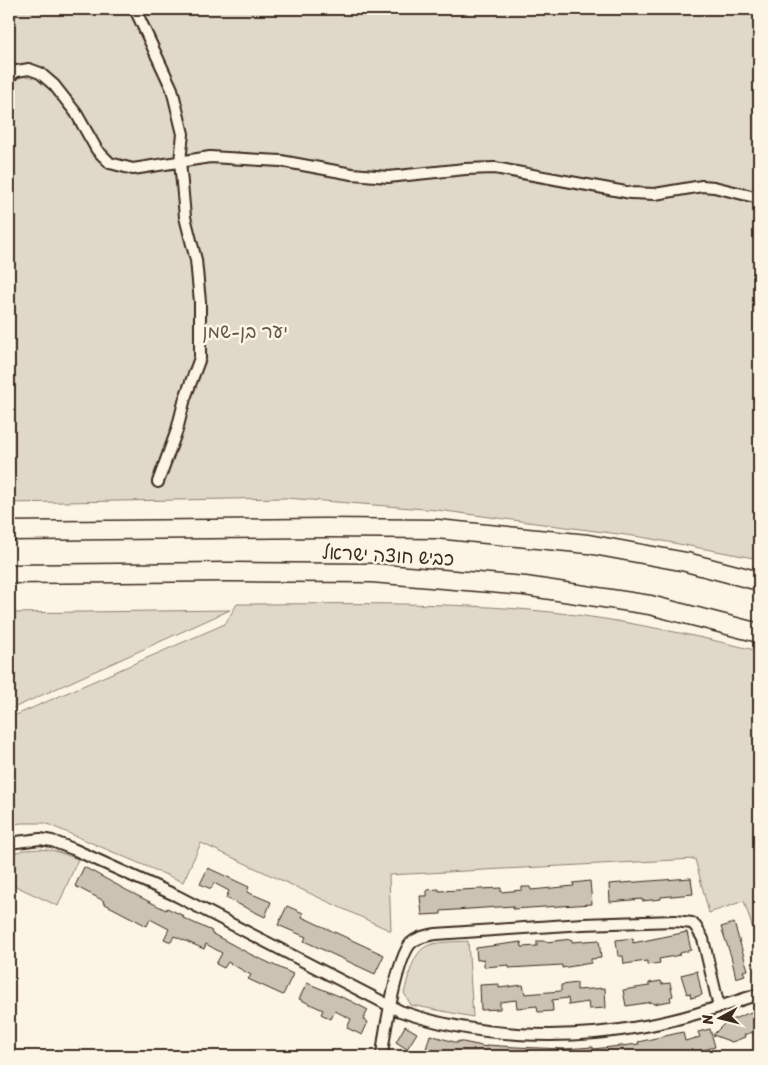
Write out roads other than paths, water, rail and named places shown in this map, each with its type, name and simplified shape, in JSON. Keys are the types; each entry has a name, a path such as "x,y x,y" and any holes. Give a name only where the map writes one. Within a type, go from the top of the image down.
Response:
{"highway":[{"name":"כביש חוצה ישראל","path":"9,531 325,528 437,529 588,544 686,562 759,581"},
{"name":"כביש חוצה ישראל","path":"9,574 372,573 525,586 650,604 759,632"}],"street":[{"path":"135,9 172,88 183,134 180,162 185,217 196,260 200,302 200,358 158,482"},
{"path":"9,81 12,74 17,71 29,69 40,73 54,85 76,113 97,150 110,163 133,168 210,157 281,161 352,174 388,177 465,169 495,168 631,193 655,194 702,186 759,198"},
{"path":"9,843 40,839 52,841 73,849 176,896 400,1011 432,1022 457,1027 547,1035 616,1031 670,1020 759,994"},
{"path":"382,1056 390,1006 407,949 422,937 436,934 520,927 675,921 692,923 703,939 719,1007"}],"park label":[{"name":"יער בן-שמן","path":"245,331"}]}
